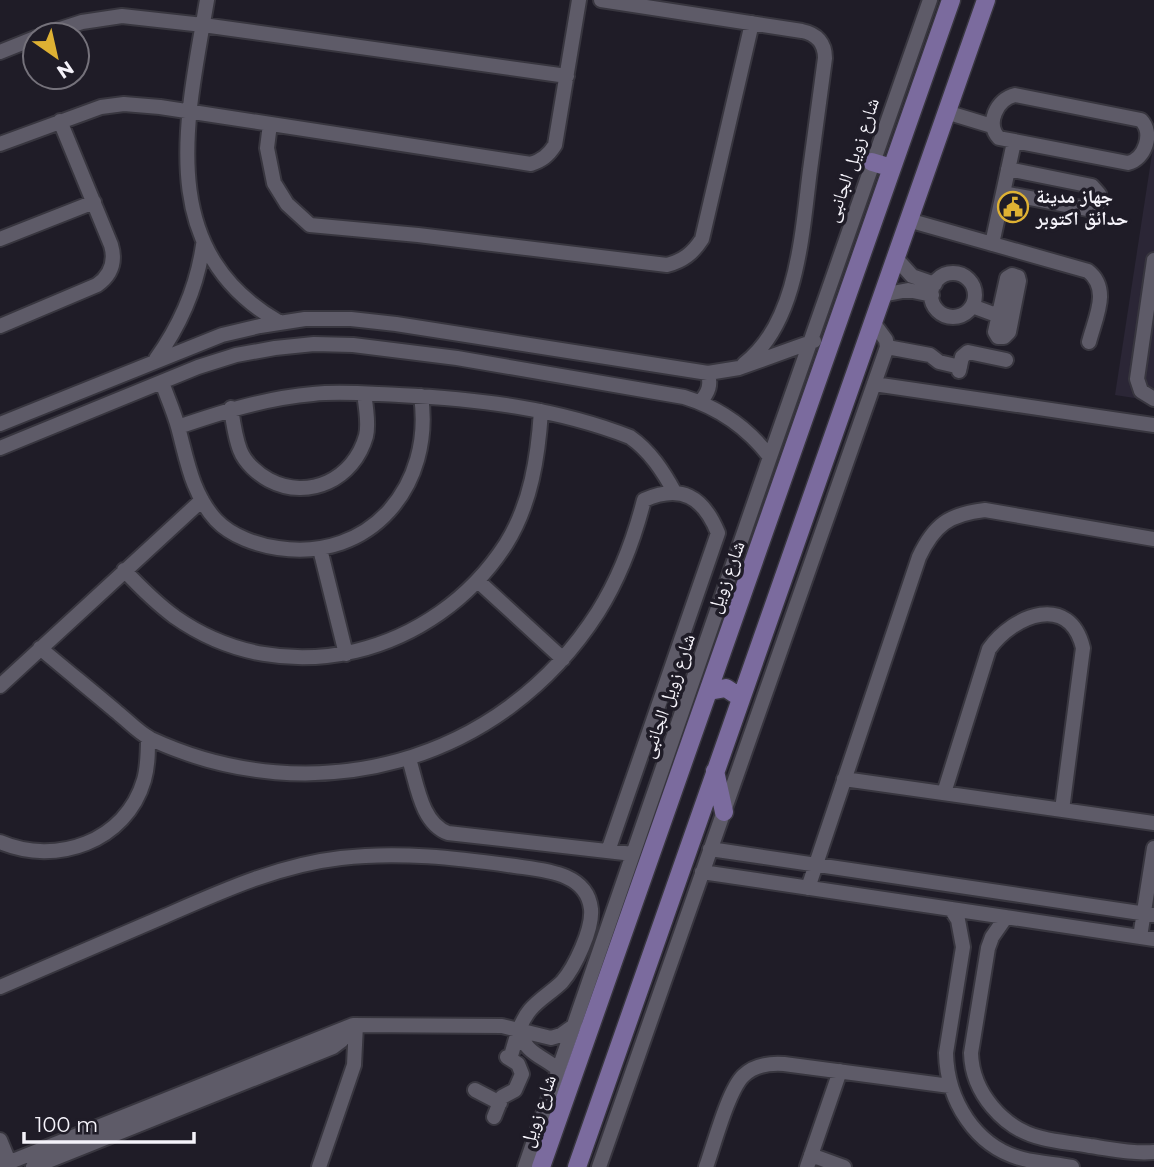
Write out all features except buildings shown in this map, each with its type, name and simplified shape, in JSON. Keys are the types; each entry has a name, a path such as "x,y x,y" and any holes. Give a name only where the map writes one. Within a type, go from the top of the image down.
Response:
{"main road":[{"name":"شارع زويل","path":"541,1167 680,745 709,691 951,0"},
{"path":"577,1167 986,0"},
{"path":"872,162 892,169"},
{"path":"723,649 735,656 755,655"},
{"path":"709,691 726,688 741,698"},
{"path":"715,770 724,812"}],"street":[{"path":"207,0 186,142 187,183 192,208 203,245 220,271 241,295 279,322"},
{"path":"0,144 89,110 124,104 531,163 549,154 555,145 579,0"},
{"path":"601,0 809,32 820,39 823,45 825,58 803,226 792,284 768,339 753,357 739,368"},
{"name":"شارع زويل الجانبى","path":"525,1167 633,854 680,745 769,457 930,0"},
{"path":"89,21 122,16 203,25 567,76"},
{"path":"270,124 267,148 274,183 286,204 310,225 667,265 691,254 702,239 752,23"},
{"path":"0,52 21,44"},
{"path":"946,112 992,126 999,138 1128,163 1141,157 1148,134 1145,124 1136,118 1015,95 1000,103 992,126"},
{"path":"0,326 97,285 109,274 112,266 113,251 60,121"},
{"path":"992,244 1014,142"},
{"path":"1003,194 1088,209 1097,203 1099,194 1092,186 1008,169"},
{"path":"0,239 94,202"},
{"path":"908,220 1088,271 1094,275 1102,293 1089,342"},
{"path":"156,360 184,312 198,272 203,245"},
{"path":"882,295 908,290 933,290 948,274 964,277 974,290 972,306 959,316 947,316 938,311 933,290 912,276 895,257"},
{"path":"1154,260 1137,379 1141,391 1154,399"},
{"path":"972,306 999,316"},
{"path":"0,424 222,335 279,322 351,319 708,373 739,368 835,334"},
{"path":"599,1167 887,347 886,340 872,321"},
{"path":"0,447 211,363 262,350 314,344 354,345 457,358 684,397 717,410 746,430 769,457"},
{"path":"887,347 930,355 939,362 960,369 962,357 968,352 1006,360"},
{"path":"700,402 708,394 708,373"},
{"path":"162,382 178,427 190,475 202,500 217,521 240,536 265,547 293,551 320,549 350,540 376,524 397,502 413,476 422,447 424,417 421,396"},
{"path":"874,384 1154,425"},
{"path":"178,427 231,408 315,393 470,400 541,411 630,438 642,445 675,492"},
{"path":"231,408 240,453 258,474 282,487 310,489 336,479 356,460 367,434 364,394"},
{"path":"124,570 148,596 176,618 207,635 275,655 310,657 346,654 404,636 456,603 478,582 507,542 528,498 538,450 541,411"},
{"path":"40,648 148,737 197,758 249,771 303,775 356,771 409,759 452,742 492,720 530,692 563,659 582,636 614,585 633,538 644,500 675,492 695,499 710,513 718,533 608,851"},
{"path":"0,686 202,500"},
{"path":"808,888 928,537 943,522 963,512 985,510 1154,539"},
{"path":"320,549 346,654"},
{"path":"478,582 563,659"},
{"path":"944,793 989,649 999,635 1028,617 1062,617 1073,624 1080,635 1083,648 1062,810"},
{"path":"0,842 22,850 44,853 66,851 87,844 106,833 122,819 139,791 148,759 148,737"},
{"path":"409,759 428,818 440,830 633,854"},
{"path":"844,779 1154,823"},
{"path":"702,872 1147,938 1154,848"},
{"path":"710,849 1149,914"},
{"path":"0,987 222,891 286,868 340,858 380,855 448,857 562,874 579,886 590,902 590,922 571,969 562,982 529,1010 509,1058 520,1066 521,1077 515,1090 505,1094 494,1117"},
{"path":"951,909 958,920 963,947 946,1053 950,1086 966,1119 981,1136 1000,1150 1022,1159 1064,1166"},
{"path":"1006,917 998,926 988,948 971,1053 971,1067 986,1099 1001,1116 1019,1129 1040,1138 1134,1152 1154,1152"},
{"path":"0,1140 5,1164 355,1025 502,1026 551,1038 569,1031 576,1023"},
{"path":"33,1167 333,1047 355,1025"},
{"path":"319,1167 354,1065 355,1025"},
{"path":"519,1031 528,1050 559,1070"},
{"path":"706,1167 735,1087 743,1076 755,1067 769,1063 950,1086"},
{"path":"840,1072 809,1161 844,1167"},
{"path":"475,1090 500,1102"}],"shaded area":[{"path":"1154,141 1154,401 1115,395"}],"place":[{"name":"جهاز مدينة حدائق اكتوبر","path":"1013,207"}]}
